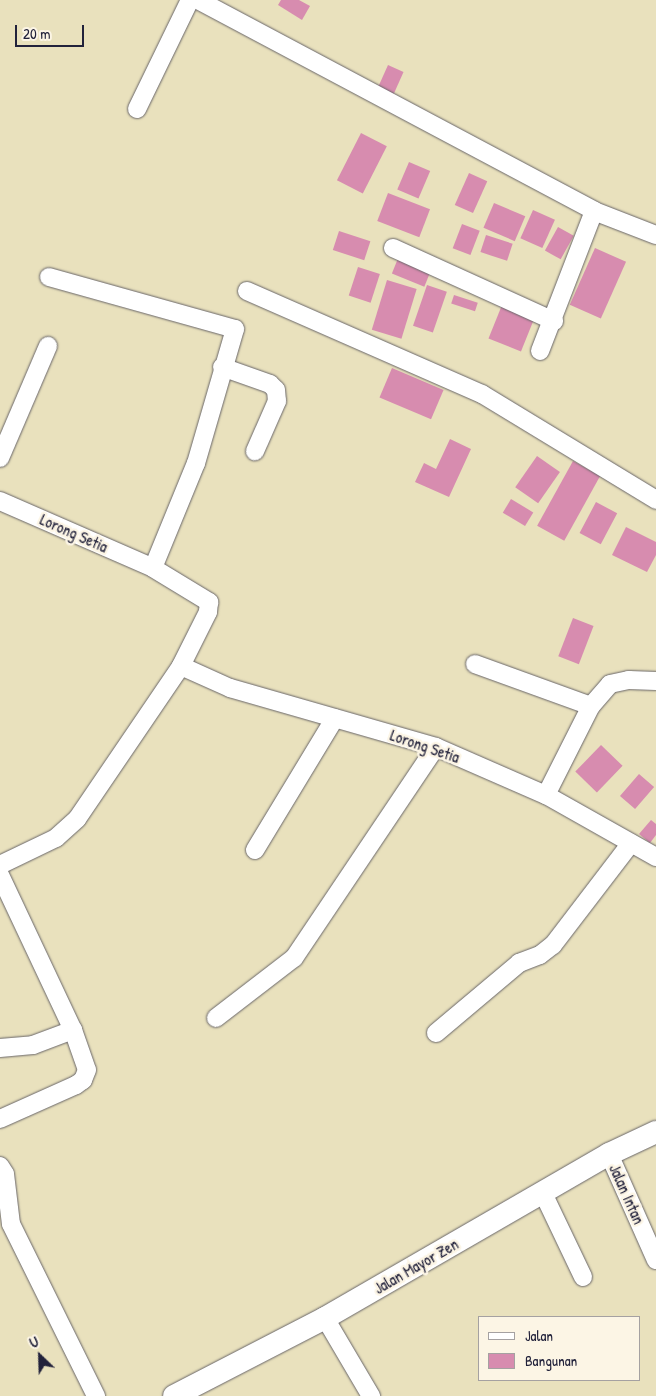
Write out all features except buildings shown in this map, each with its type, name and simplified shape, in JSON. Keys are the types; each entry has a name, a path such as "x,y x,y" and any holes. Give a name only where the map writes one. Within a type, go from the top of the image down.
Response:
{"street":[{"path":"138,109 190,0"},
{"path":"198,0 594,211 656,235"},
{"path":"540,352 554,321 594,211"},
{"path":"394,248 554,321"},
{"path":"49,277 235,329 222,367 196,463 153,568"},
{"path":"248,291 482,394 656,500"},
{"path":"0,458 48,346"},
{"path":"222,367 270,384 276,390 277,401 255,451"},
{"name":"Lorong Setia","path":"0,501 153,568 201,594 209,602 208,612 181,666 230,688 436,746 546,795 656,858"},
{"path":"475,664 591,706"},
{"path":"0,865 56,838 77,819 181,666"},
{"path":"546,795 591,706 610,684 629,680 656,681"},
{"path":"255,850 336,718"},
{"path":"216,1018 294,958 436,746"},
{"path":"436,1033 519,963 540,955 553,944 631,843"},
{"path":"0,875 74,1030 87,1070 83,1080 0,1120"},
{"path":"0,1048 33,1045 74,1030"},
{"name":"Jalan Mayor Zen","path":"174,1396 325,1318 609,1154 656,1132"},
{"name":"Jalan Intan","path":"609,1154 656,1260"},
{"path":"0,1166 5,1174 6,1227 96,1396"},
{"path":"543,1193 583,1277"},
{"path":"325,1318 371,1396"}]}
